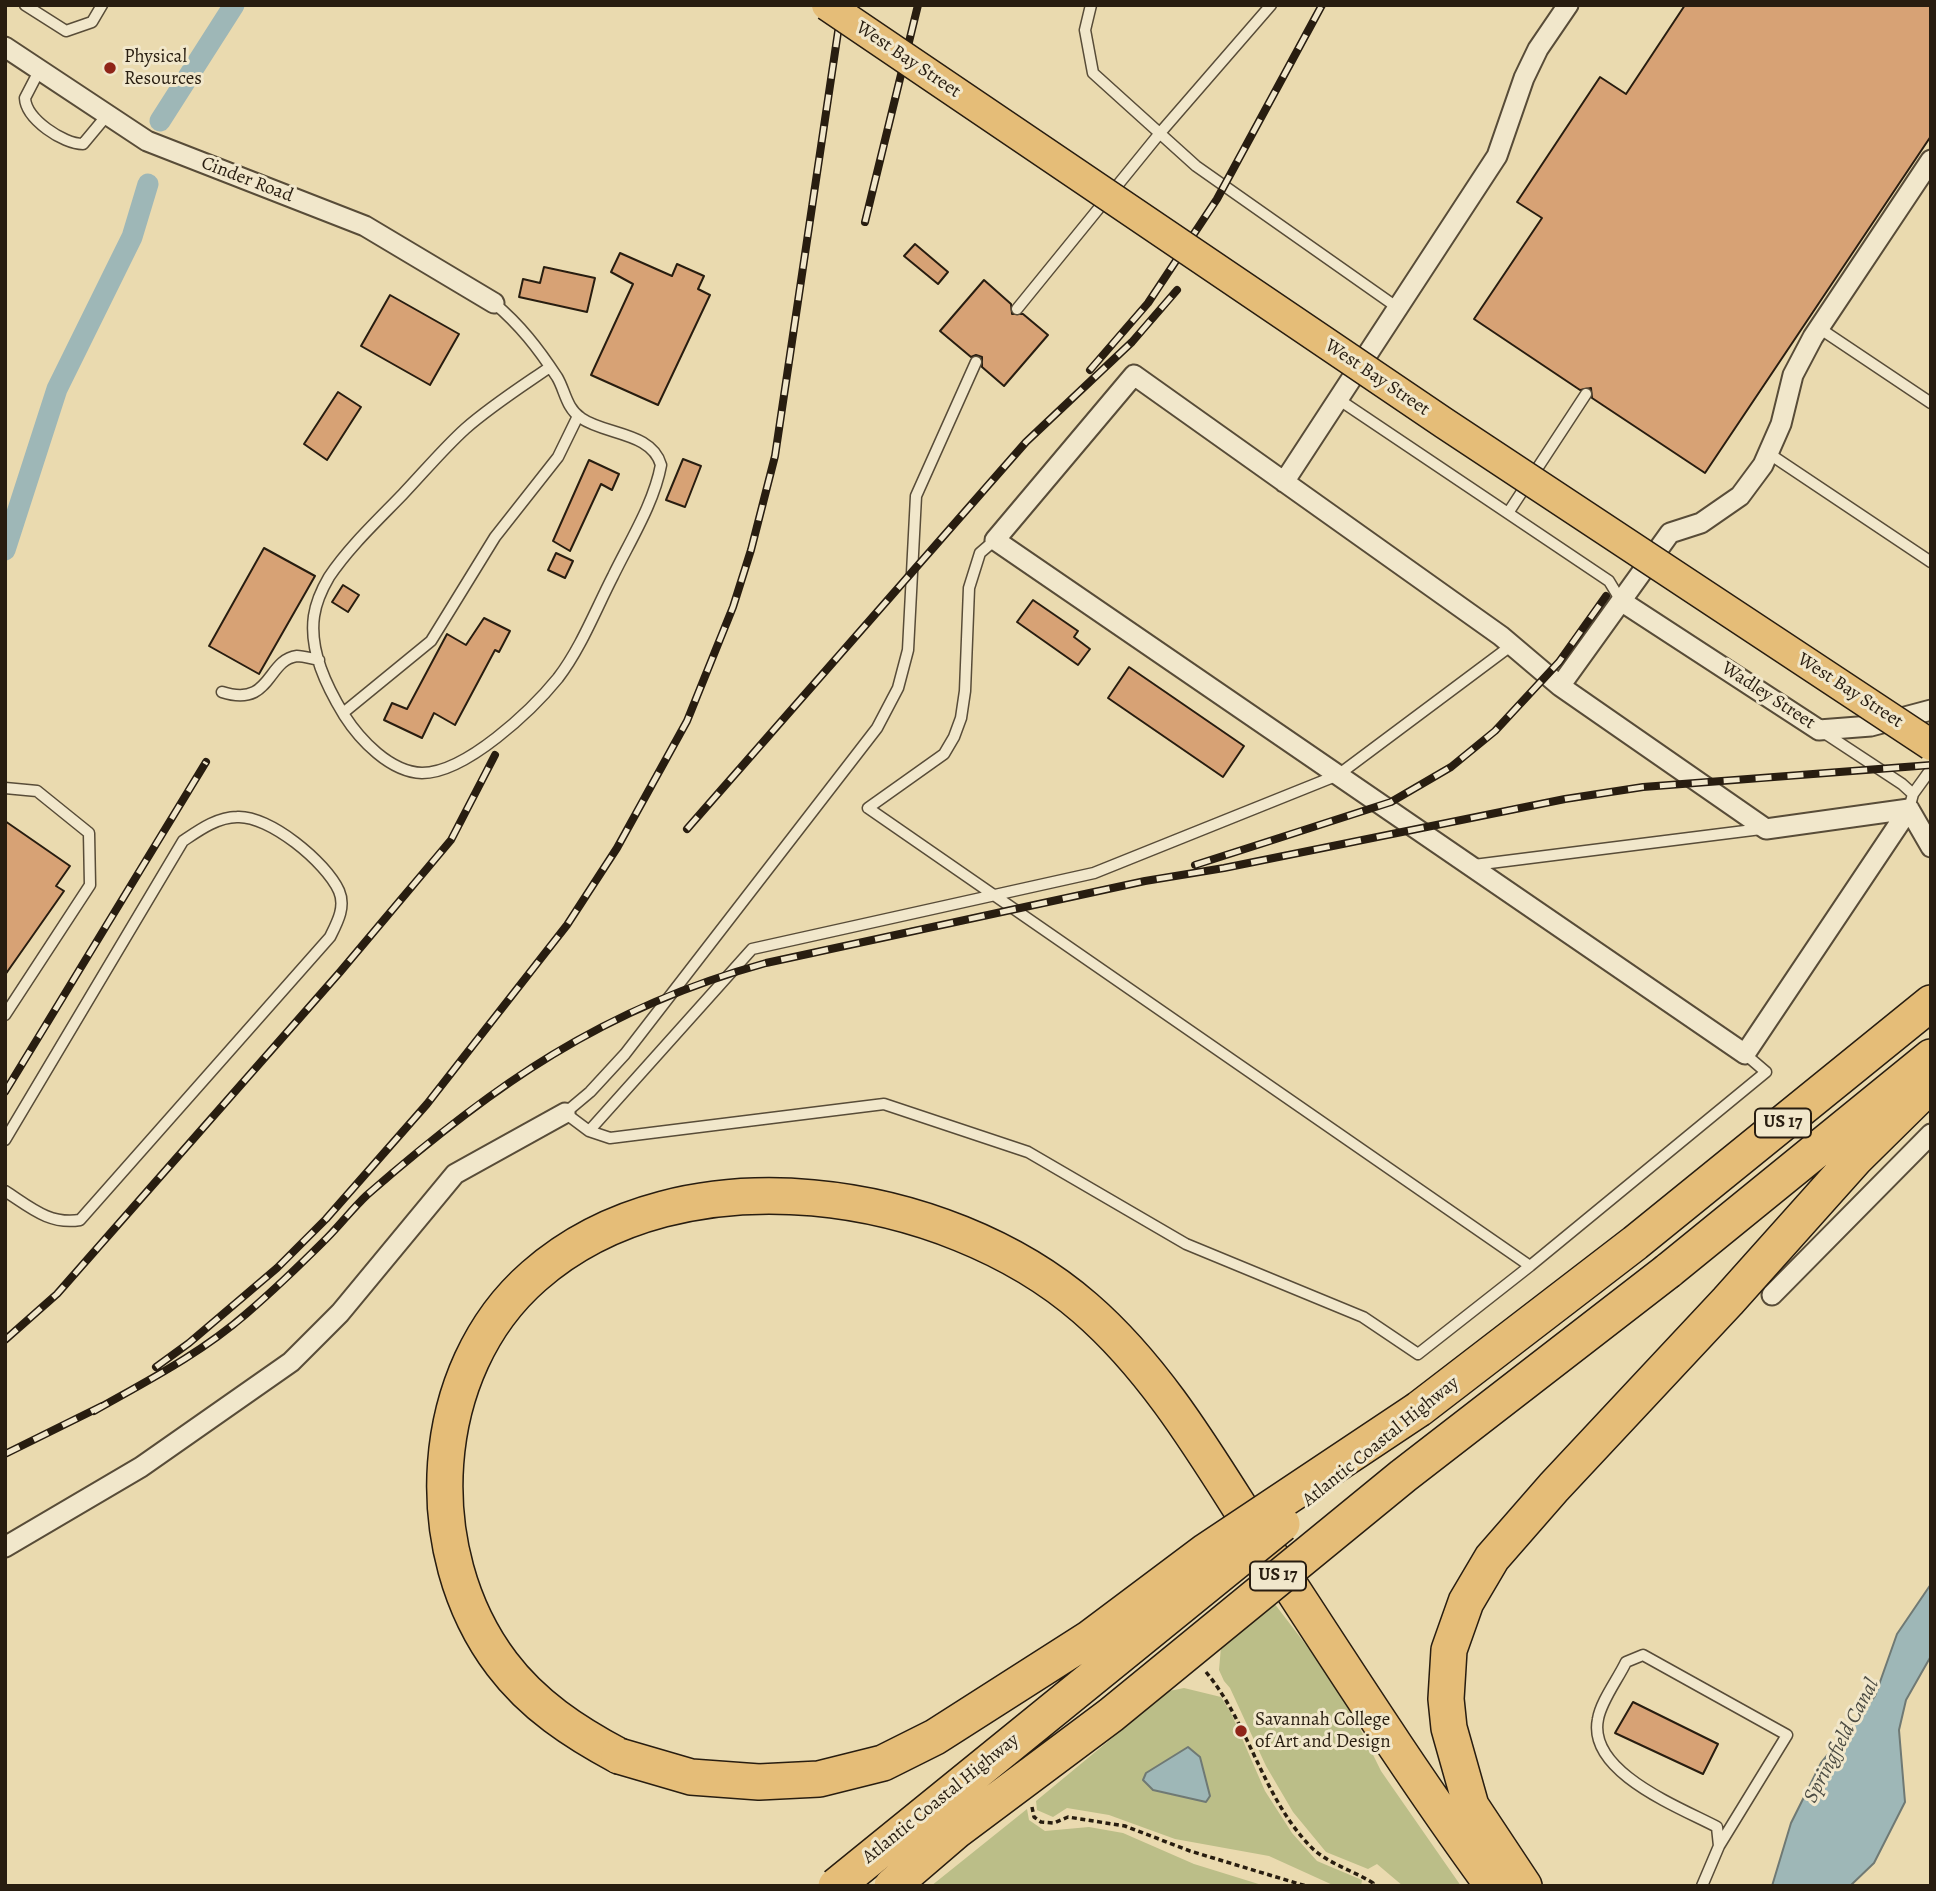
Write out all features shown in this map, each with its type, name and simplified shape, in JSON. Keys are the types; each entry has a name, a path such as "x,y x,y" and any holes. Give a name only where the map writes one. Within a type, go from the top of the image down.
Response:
{"highway":[{"name":"Atlantic Coastal Highway","path":"836,1886 1086,1680 1232,1566 1419,1409 1634,1243 1931,1003"},
{"name":"Atlantic Coastal Highway","path":"892,1886 956,1831 1111,1714 1392,1485 1668,1271 1931,1058"},
{"path":"1524,1886 1471,1806 1449,1728 1446,1699 1449,1650 1466,1602 1492,1558 1854,1159 1931,1084"},
{"path":"1419,1409 1206,1551 1037,1672 935,1737 883,1763 819,1779 759,1782 691,1777 620,1756 569,1729 534,1699 502,1665 481,1632 462,1592 451,1556 444,1484 449,1441 460,1396 475,1353 490,1326 534,1275 560,1256 608,1230 650,1213 745,1198 797,1196 857,1202 964,1235 1042,1274 1084,1307 1139,1361 1234,1499 1373,1713 1493,1886"}],"main road":[{"name":"West Bay Street","path":"827,5 1444,423 1931,745"}],"street":[{"path":"1284,482 1497,156 1524,78 1538,49 1568,5"},
{"name":"Cinder Road","path":"5,47 148,141 365,226 494,303"},
{"path":"1560,686 1670,533 1702,523 1740,496 1768,453 1781,424 1793,375 1819,328 1931,160"},
{"path":"1134,376 1512,645 1560,686 1766,828 1911,802 1745,1054 995,540 1134,376"},
{"name":"Wadley Street","path":"1621,601 1819,730 1871,726 1931,710"},
{"path":"1911,802 1931,847"},
{"path":"5,1547 141,1466 291,1362 340,1313 455,1174 565,1113"},
{"path":"1772,1296 1931,1133"}],"lane":[{"path":"25,5 66,31 92,22 102,5"},
{"path":"1090,5 1085,30 1093,73 1196,166 1398,308"},
{"path":"1017,309 1160,134 1271,5"},
{"path":"40,69 25,98 33,117 74,144 83,144 108,114"},
{"path":"494,303 529,335 550,367 578,416 591,425 649,445 659,455 662,465 629,542 559,676 534,704 463,760 441,770 421,773 379,755 352,728 326,685 319,660 313,618 318,597 330,576 464,429 550,367"},
{"path":"1819,328 1931,403"},
{"path":"976,362 916,496 908,650 898,688 877,728 625,1054 590,1092 565,1113 589,1131 610,1138 884,1104 1028,1152 1186,1244 1363,1317 1418,1354 1530,1266 1766,1072 1745,1054"},
{"path":"1508,513 1586,394"},
{"path":"1338,399 1609,580 1621,601"},
{"path":"343,713 431,641 495,537 558,457 578,416"},
{"path":"1768,453 1931,562"},
{"path":"995,540 980,553 969,588 965,691 961,718 954,737 944,754 868,808 1530,1266"},
{"path":"589,1131 752,948 1094,873 1338,775 1512,645"},
{"path":"222,692 232,695 259,690 266,686 277,666 296,656 319,660"},
{"path":"1819,730 1911,802 1931,769"},
{"path":"5,788 37,791 89,833 90,884 5,1015"},
{"path":"5,1140 183,841 204,827 235,816 256,818 278,829 321,866 340,892 341,915 330,937 79,1220 64,1222 49,1219 5,1191"},
{"path":"1470,865 1766,828"},
{"path":"1702,1886 1719,1846 1787,1735 1643,1656 1626,1662 1598,1719 1598,1744 1615,1769 1717,1827 1719,1846"}],"path":[{"path":"1204,1670 1227,1697 1292,1823 1324,1858 1351,1869 1373,1882 1372,1886"},
{"path":"1032,1807 1034,1817 1041,1822 1054,1823 1068,1817 1125,1826 1190,1851 1306,1886"}],"green space":[{"path":"1274,1603 1342,1692 1381,1771 1461,1886 1403,1886 1377,1864 1368,1869 1326,1852 1293,1812 1266,1766 1219,1670 1221,1647"},
{"path":"1184,1688 1221,1697 1231,1713 1265,1791 1292,1833 1317,1861 1362,1880 1361,1886 1335,1886 1269,1856 1175,1839 1109,1815 1067,1808 1053,1817 1037,1810 1036,1801 1169,1691"},
{"path":"1027,1809 1029,1820 1045,1831 1089,1827 1123,1833 1194,1864 1265,1886 931,1886"}],"water":[{"name":"Springfield Canal","path":"1931,1584 1931,1656 1906,1700 1899,1730 1905,1802 1874,1863 1850,1886 1772,1886 1791,1823 1821,1763 1875,1696 1897,1634"},
{"path":"1188,1747 1200,1757 1210,1796 1206,1802 1153,1790 1143,1780 1146,1773"}],"building":[{"path":"1685,5 1931,5 1931,136 1705,473 1592,398 1591,388 1580,390 1474,319 1542,218 1517,202 1600,77 1626,94"},
{"path":"915,244 948,272 938,284 904,256"},
{"path":"620,253 672,276 677,264 704,276 698,289 710,295 658,405 591,375 633,284 611,272"},
{"path":"544,267 595,278 587,312 519,297 523,279 540,283"},
{"path":"984,280 1011,304 1012,314 1023,314 1048,335 1004,386 982,367 982,357 971,357 940,331"},
{"path":"390,295 459,334 430,385 361,346"},
{"path":"338,392 361,407 327,460 304,444"},
{"path":"683,459 701,466 685,507 666,500"},
{"path":"589,460 619,474 612,490 601,484 570,551 553,541"},
{"path":"264,548 315,576 259,674 209,646"},
{"path":"556,553 573,561 565,578 548,570"},
{"path":"343,585 359,595 348,612 332,602"},
{"path":"1033,600 1078,631 1074,637 1090,649 1078,665 1017,622"},
{"path":"484,618 510,631 499,652 495,650 455,725 434,713 422,738 384,720 392,703 407,709 447,634 466,645"},
{"path":"1129,667 1244,746 1223,777 1108,698"},
{"path":"5,821 70,866 56,886 64,891 5,975"},
{"path":"1633,1702 1718,1744 1703,1774 1615,1733"}],"waterway":[{"path":"160,121 234,5"},
{"path":"5,550 57,389 132,237 148,184"}],"railway":[{"path":"156,1367 189,1343 277,1268 326,1219 427,1104 567,925 617,848 687,721 733,607 775,456 842,5"},
{"path":"865,222 918,5"},
{"path":"1090,370 1148,303 1217,199 1322,5"},
{"path":"687,829 1026,442 1132,342 1177,290"},
{"path":"1195,865 1391,802 1451,767 1495,731 1559,662 1606,596"},
{"path":"5,1340 57,1294 340,972 451,840 495,755"},
{"path":"5,1092 206,762"},
{"path":"94,1411 173,1366 228,1328 297,1267 367,1195 414,1155 506,1085 601,1027 707,981 766,963 1145,881 1224,868 1565,799 1643,787 1931,765"},
{"path":"5,1454 102,1406"}],"place":[{"name":"Physical Resources","path":"110,68"},
{"name":"Savannah College of Art and Design","path":"1241,1731"}]}
